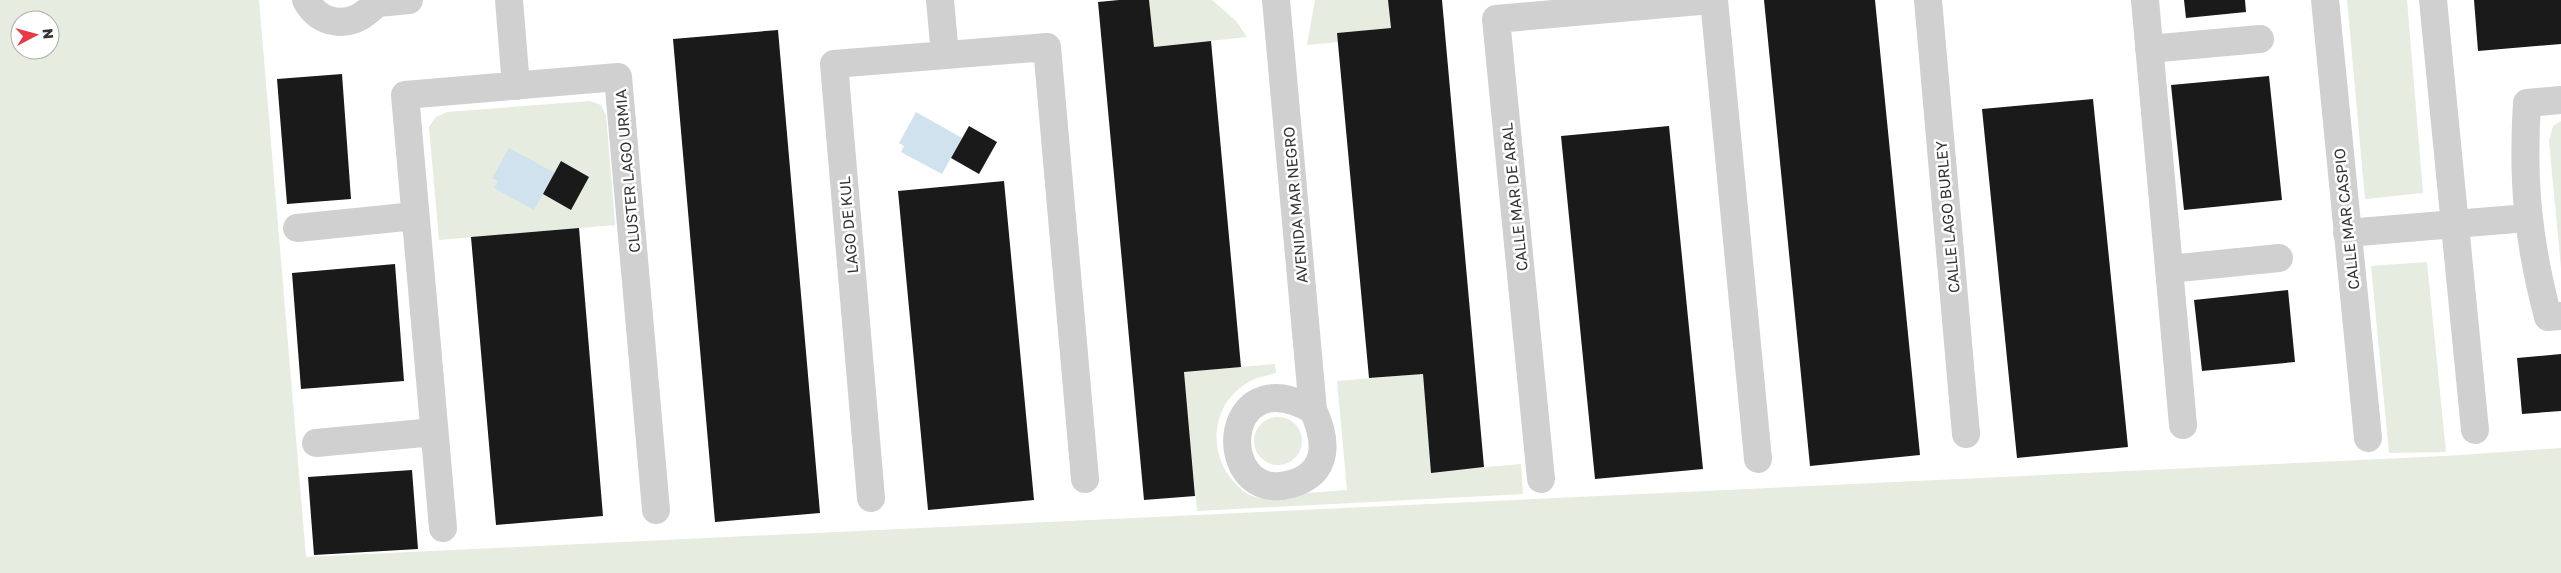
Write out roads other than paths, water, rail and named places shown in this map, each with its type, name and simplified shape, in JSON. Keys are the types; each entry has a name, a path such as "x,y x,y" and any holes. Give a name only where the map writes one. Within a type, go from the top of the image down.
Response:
{"street":[{"path":"306,0 311,9 321,18 334,22 348,22 361,18 378,1 409,0"},
{"path":"509,0 516,86"},
{"path":"940,0 945,55"},
{"name":"AVENIDA MAR NEGRO","path":"1276,0 1313,410"},
{"name":"CALLE MAR DE ARAL","path":"1541,479 1496,19 1599,5 1712,0 1758,459"},
{"name":"CALLE LAGO BURLEY","path":"1928,0 1966,434"},
{"path":"2145,0 2183,425"},
{"name":"CALLE MAR CASPIO","path":"2325,0 2368,438"},
{"path":"2433,0 2475,430"},
{"path":"2149,49 2260,38"},
{"name":"LAGO DE KUL","path":"871,498 834,64 1047,46 1085,479"},
{"name":"CLUSTER LAGO URMIA","path":"443,528 405,95 618,77 656,510"},
{"path":"2561,100 2527,103 2524,180 2527,218 2535,268 2548,317 2561,316"},
{"path":"297,228 415,216"},
{"path":"2347,233 2527,218"},
{"path":"2168,269 2279,258"},
{"path":"316,443 434,432"}],"water":[{"path":"916,112 962,138 942,174 901,152 904,146 899,143"},
{"path":"509,148 555,173 534,210 494,188 498,181 492,178"}]}
